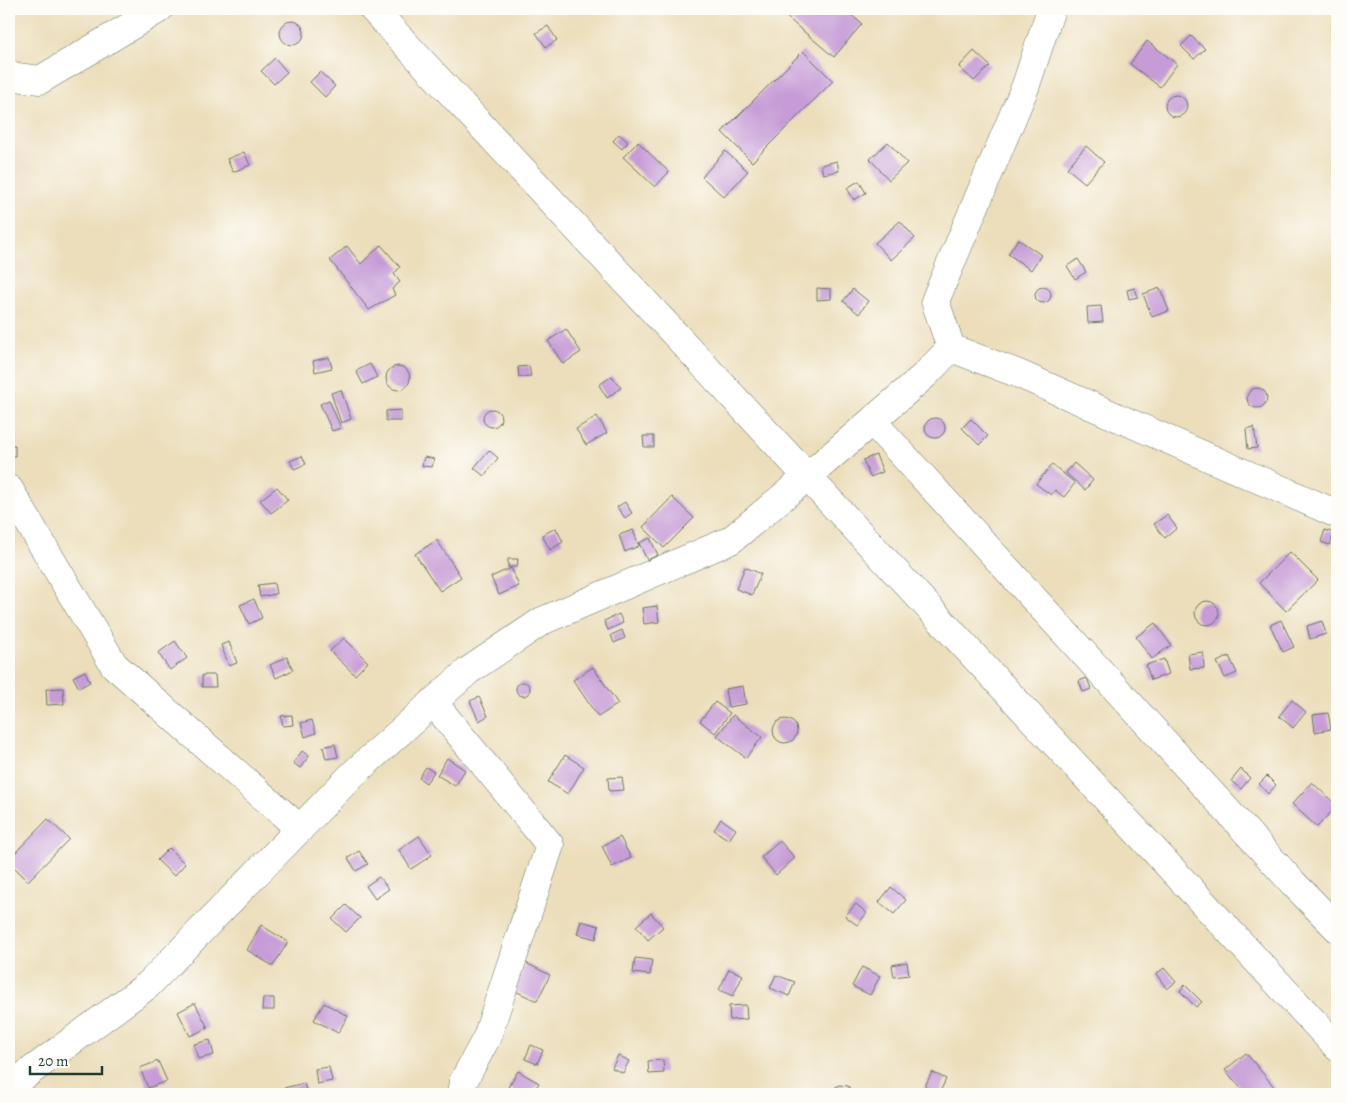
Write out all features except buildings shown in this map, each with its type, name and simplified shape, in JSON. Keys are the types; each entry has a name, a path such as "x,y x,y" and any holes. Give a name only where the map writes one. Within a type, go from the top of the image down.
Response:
{"main road":[{"path":"9,76 40,80 159,9"},
{"path":"373,9 1337,1047"},
{"path":"951,348 935,302 1026,85 1050,9"},
{"path":"9,1087 148,985 352,775 468,671 542,621 730,540 807,477 925,375 951,348"},
{"path":"951,348 1020,374 1337,514"},
{"path":"872,421 1293,883 1337,928"},
{"path":"9,490 114,664 300,829"},
{"path":"432,702 550,845 487,1037 463,1082 460,1094"}]}
